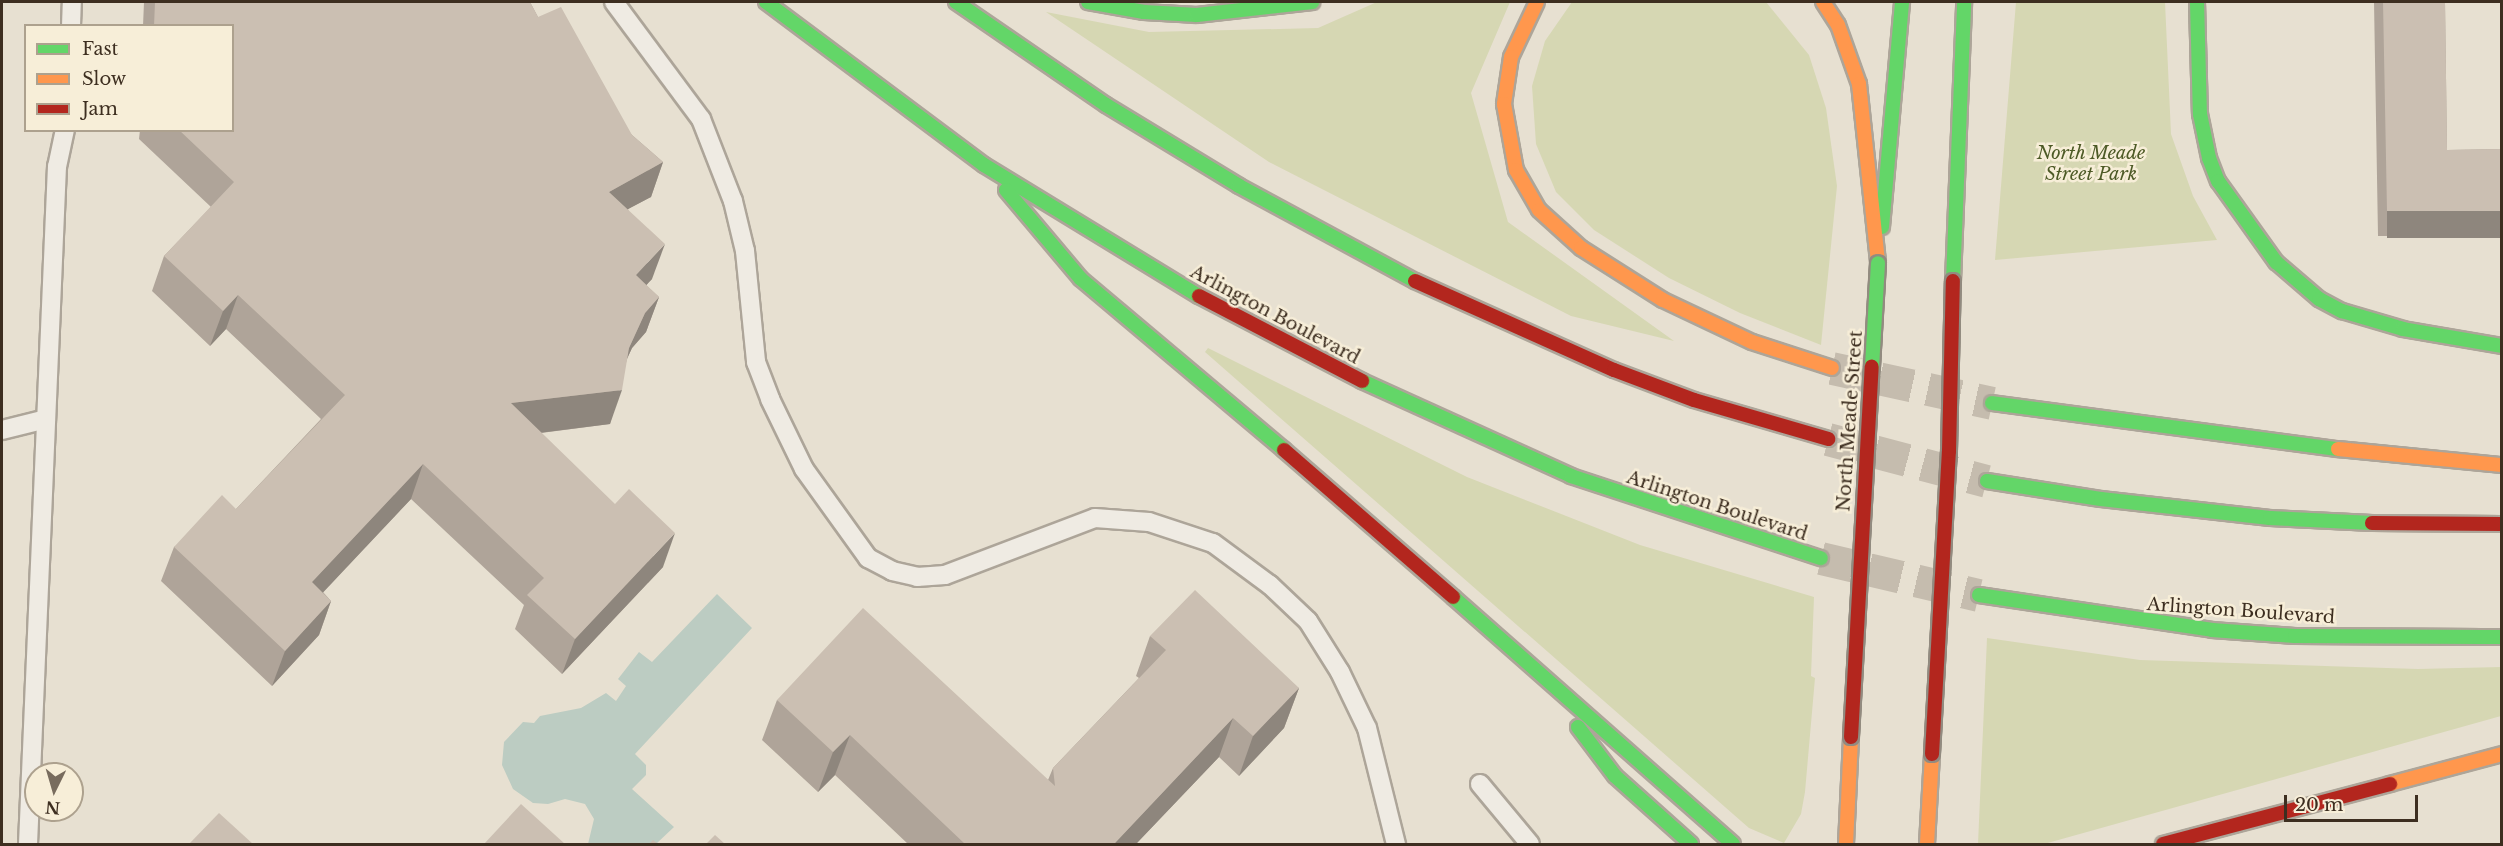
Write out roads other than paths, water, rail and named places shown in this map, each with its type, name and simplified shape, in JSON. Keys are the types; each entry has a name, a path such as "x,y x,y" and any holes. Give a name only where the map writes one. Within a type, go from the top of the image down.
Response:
{"main road":[{"name":"Arlington Boulevard","path":"766,2 984,165 1199,296 1419,410 1570,476 1647,504 1821,558"},
{"path":"956,2 1106,105 1239,186 1387,268 1533,337 1614,370 1694,400 1827,439"},
{"path":"1088,2 1144,12 1197,15 1312,2"},
{"path":"1537,2 1511,57 1504,104 1507,136 1516,170 1539,210 1581,248 1663,300 1752,342 1832,368"},
{"path":"1823,2 1838,25 1859,84 1878,263"},
{"name":"North Meade Street","path":"1846,844 1878,263 1902,2"},
{"path":"1927,844 1949,451 1964,2"},
{"path":"2197,2 2200,114 2209,158 2218,181 2248,226 2277,262 2319,299 2353,315 2413,332 2502,346"},
{"path":"984,165 1082,279 1365,519 1733,844"},
{"path":"1992,403 2272,442 2502,465"},
{"path":"1987,480 2101,500 2270,518 2394,524 2502,524"},
{"name":"Arlington Boulevard","path":"1979,595 2212,630 2295,636 2502,637"},
{"path":"1533,669 1615,776 1691,844"},
{"path":"2163,844 2502,754"},
{"path":"2179,844 2191,837"}],"lane":[{"path":"71,24 72,2"},
{"path":"614,2 701,119 733,201 745,251 756,362 770,399 804,469 868,558 892,571 917,577 945,575 1095,518 1149,522 1213,543 1270,585 1308,621 1340,672 1367,728 1396,844"},
{"path":"28,844 57,167 65,132"},
{"path":"2,430 46,419"},
{"path":"1480,784 1530,844"}],"tunnel":[{"path":"1832,368 1992,403"},
{"path":"1828,439 1987,481"},
{"path":"1821,558 1979,595"}],"park label":[{"name":"North Meade Street Park","path":"2091,164"}]}
